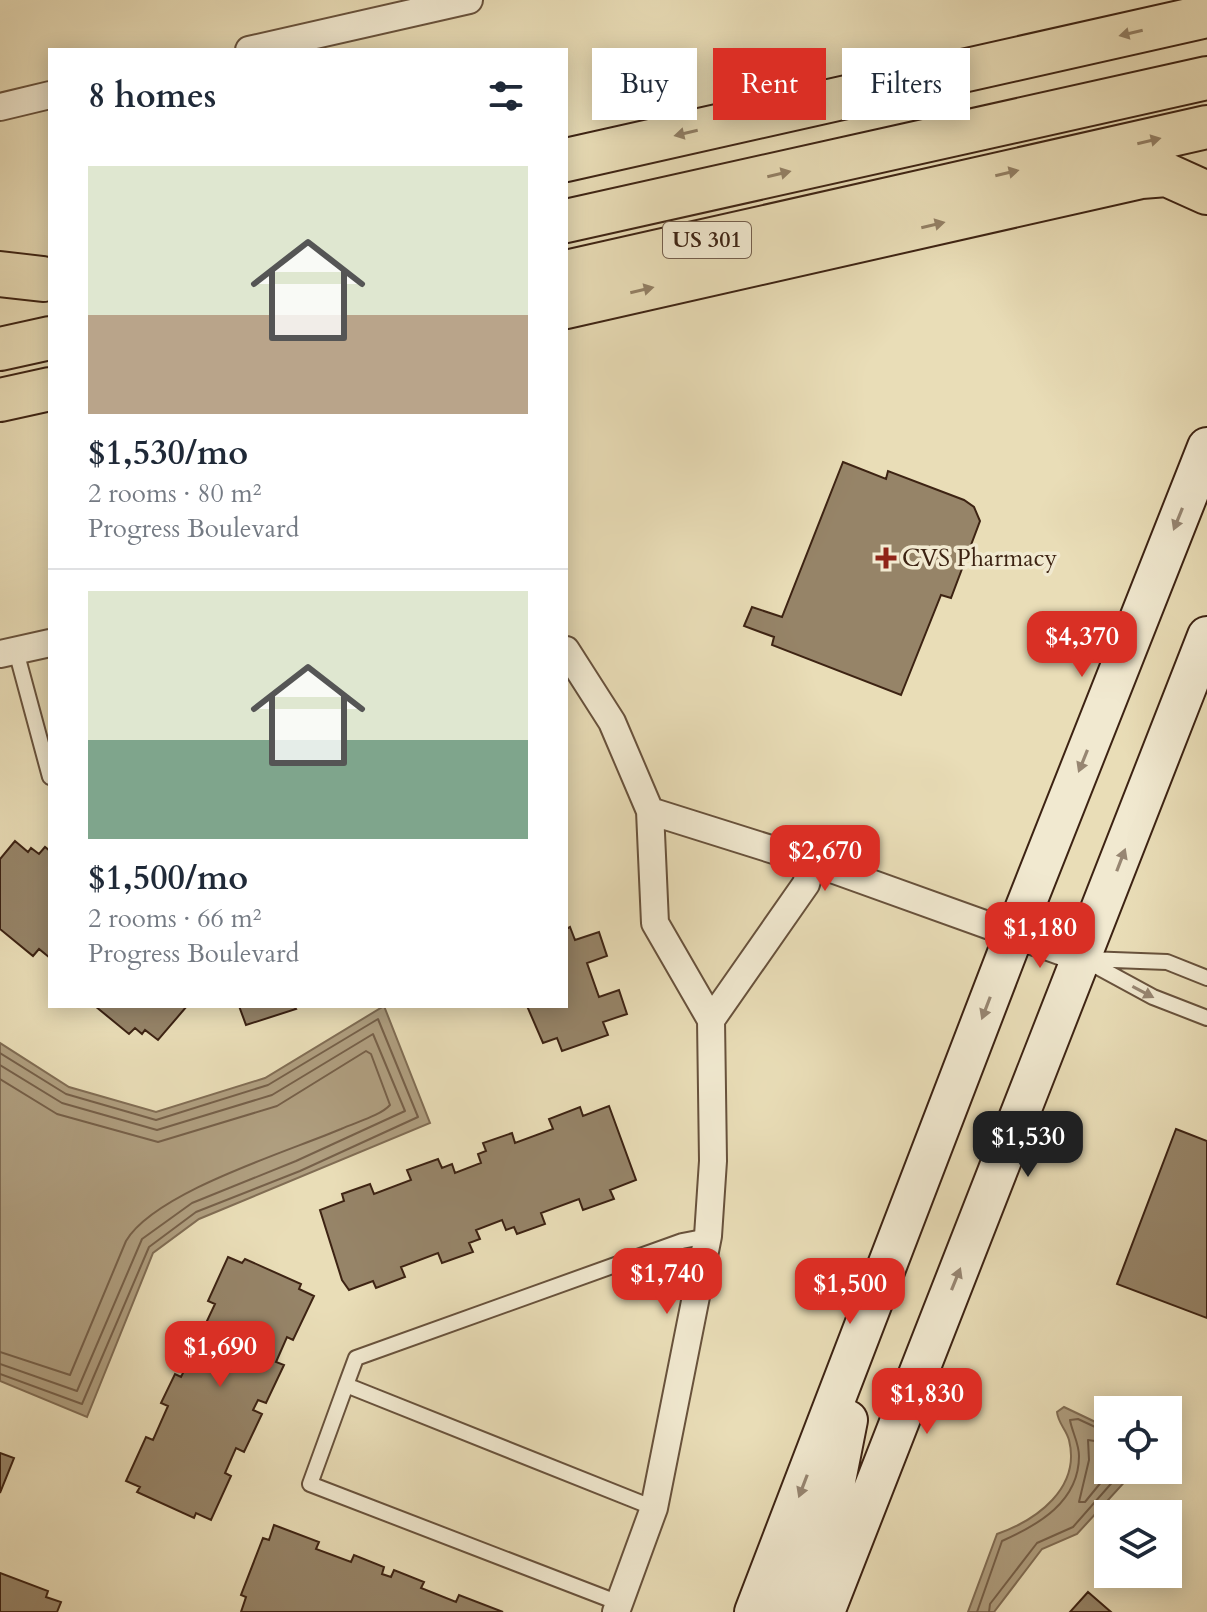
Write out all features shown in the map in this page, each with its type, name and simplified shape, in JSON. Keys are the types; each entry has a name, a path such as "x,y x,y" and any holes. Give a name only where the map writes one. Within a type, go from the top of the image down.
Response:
{"highway":[{"path":"0,274 46,278"}],"main road":[{"path":"568,160 1207,16"},
{"path":"568,221 1207,78"},
{"name":"US 301","path":"568,272 1207,127"},
{"path":"568,307 1141,177 1167,175 1207,193"},
{"path":"0,288 46,278"},
{"path":"0,349 48,338"},
{"path":"0,400 48,389"},
{"path":"754,1612 1014,935 1207,447"},
{"path":"825,1612 1207,636"},
{"path":"787,1612 833,1496 845,1425 971,1095 969,1052"}],"street":[{"path":"258,48 469,0"},
{"path":"0,107 48,95"},
{"path":"8,652 48,643"},
{"path":"568,653 612,722 650,811 655,923 711,1020 713,1161 708,1236 654,1508 618,1607"},
{"path":"650,811 812,862 1082,959"},
{"path":"711,1020 806,884 812,862"}],"lane":[{"path":"8,652 48,771"},
{"path":"1082,959 1167,962 1207,978"},
{"path":"1082,959 1153,997 1207,1018"},
{"path":"618,1607 310,1484 356,1358 682,1241 708,1236"},
{"path":"346,1385 654,1508"}],"water":[{"path":"385,1008 430,1123 199,1219 153,1253 87,1417 0,1381 0,1043 69,1087 156,1112 265,1078"},
{"path":"1064,1407 1094,1421 1094,1484 1123,1484 1108,1500 1094,1500 1094,1515 1077,1534 1042,1549 994,1612 968,1612 997,1534 1041,1511 1062,1487 1071,1457 1069,1440 1057,1412"}],"building":[{"name":"CVS Pharmacy","path":"843,462 886,479 888,471 964,500 974,507 980,521 951,598 941,595 901,695 772,645 774,637 744,626 752,607 782,617"},
{"path":"15,841 28,852 31,848 39,854 45,847 48,849 48,956 39,949 33,956 0,929 0,859"},
{"path":"568,928 575,940 599,932 607,956 587,963 599,997 619,990 627,1014 603,1022 608,1035 562,1051 557,1038 543,1043 528,1008 568,1008"},
{"path":"97,1008 185,1008 158,1040 145,1030 142,1034 135,1028 129,1034"},
{"path":"240,1008 296,1009 246,1025"},
{"path":"609,1106 636,1180 610,1190 614,1199 583,1210 579,1199 541,1213 545,1224 517,1234 514,1227 506,1230 502,1220 476,1230 480,1239 469,1243 473,1252 442,1263 438,1253 401,1267 405,1277 376,1288 373,1281 349,1290 342,1280 320,1210 344,1201 342,1194 370,1184 374,1194 411,1180 407,1170 438,1159 442,1168 452,1164 455,1173 481,1163 478,1154 486,1151 483,1143 512,1133 515,1143 553,1129 549,1119 580,1107 583,1116"},
{"path":"1176,1129 1207,1141 1207,1318 1117,1284"},
{"path":"228,1257 242,1263 245,1259 301,1284 299,1289 314,1296 293,1340 287,1337 276,1362 284,1365 266,1403 258,1400 253,1410 262,1414 244,1452 236,1448 225,1473 231,1476 211,1520 196,1513 194,1518 137,1492 140,1487 126,1481 146,1437 153,1440 168,1406 161,1403 175,1374 181,1377 186,1367 179,1364 192,1335 199,1338 215,1304 208,1301"},
{"path":"0,1453 14,1458 0,1493"},
{"path":"274,1525 319,1542 316,1549 351,1562 354,1555 384,1567 382,1574 391,1577 394,1570 424,1582 421,1588 456,1602 459,1595 503,1612 241,1612 246,1597 241,1595 263,1538 269,1540"},
{"path":"0,1573 48,1591 46,1597 61,1602 57,1612 0,1612"},
{"path":"1088,1592 1111,1612 1070,1612"}],"place":[{"name":"CVS Pharmacy","path":"886,558"}]}
